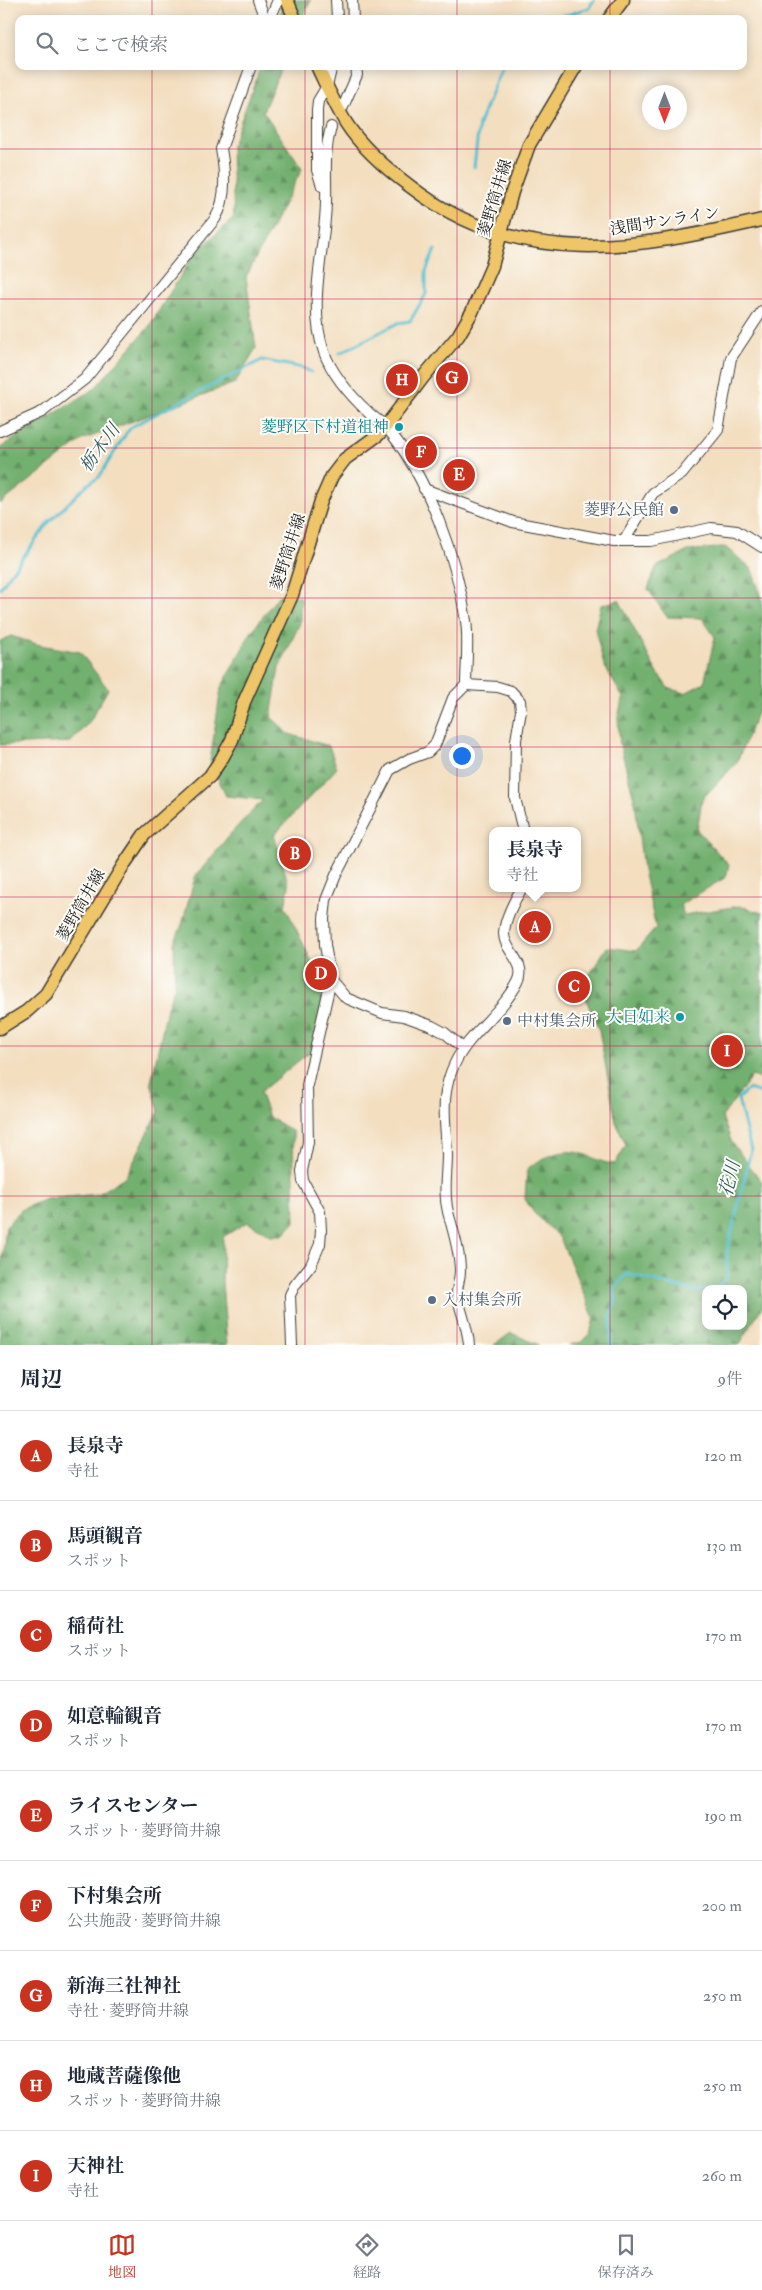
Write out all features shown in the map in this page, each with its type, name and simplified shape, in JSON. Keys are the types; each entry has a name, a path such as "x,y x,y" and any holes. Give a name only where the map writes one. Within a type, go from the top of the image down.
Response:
{"main road":[{"path":"287,0 294,15"},
{"path":"612,15 623,0"},
{"name":"浅間サンライン","path":"319,70 347,124 376,157 398,177 422,195 459,218 501,235 553,244 590,247 627,246 695,235 762,220"},
{"name":"菱野筒井線","path":"0,1028 27,1011 46,994 139,841 155,824 210,776 222,758 232,740 244,702 292,595 322,500 332,476 345,459 378,436 463,328 483,288 501,235 512,192 529,145 574,70"}],"street":[{"path":"258,0 264,15"},
{"path":"272,15 278,0"},
{"path":"336,0 337,15"},
{"path":"352,0 353,15"},
{"path":"0,432 42,412 85,379 215,219 223,207 223,162 221,149 250,70"},
{"path":"326,202 317,170 316,128 318,101 327,86 331,70"},
{"path":"343,107 357,74 356,70"},
{"path":"331,127 326,143 324,166 326,202 316,304 324,351 337,376 368,412 386,426 405,450 440,524 456,569 466,622 466,685 453,698 435,745 428,752 409,759 390,770 336,875 326,900 324,919 326,962 331,980 346,998 382,1013 404,1016 432,1026 445,1033 463,1048"},
{"path":"624,541 654,493 682,474 718,430 730,358 762,310"},
{"path":"424,489 513,522 624,541 652,541 711,528 737,531 762,547"},
{"path":"466,685 498,687 511,691 520,701 521,711 516,740 515,798 522,827"},
{"path":"470,1345 457,1293 460,1271 454,1228 448,1212 445,1186 446,1133 443,1106 447,1085 463,1048 485,1026 519,981 518,960 509,948 504,934 514,902 520,892"},
{"path":"292,1345 290,1295 295,1284 311,1265 320,1237 320,1212 303,1181 302,1171 308,1142 307,1085 331,980"}],"green space":[{"path":"285,0 311,0 304,15 279,15"},
{"path":"260,70 280,70 263,111 302,169 246,277 256,348 235,383 82,440 0,504 0,448 94,389 148,328 194,254 234,218 231,148"},
{"path":"725,547 751,568 762,598 762,701 737,762 702,799 697,830 729,865 726,877 680,905 684,915 739,906 762,913 762,1080 752,1076 722,1117 732,1143 762,1182 762,1307 739,1345 569,1345 582,1342 590,1334 594,1318 560,1238 534,1213 525,1199 527,1169 549,1156 561,1152 584,1154 603,1162 615,1164 626,1145 616,1122 599,1030 581,988 607,947 636,951 656,928 643,870 635,802 620,745 618,717 623,698 604,665 595,629 601,605 619,600 655,669 668,688 685,693 704,683 715,637 702,618 667,617 648,589 656,567 688,551"},
{"path":"279,595 301,597 300,623 279,668 271,717 289,734 329,746 337,768 274,835 289,886 285,906 312,962 325,1014 312,1050 260,1092 269,1117 293,1132 295,1222 283,1235 271,1235 247,1222 223,1237 222,1282 227,1345 0,1345 0,1281 6,1226 22,1209 46,1199 98,1194 126,1176 159,1111 151,1082 167,1008 175,985 174,943 182,925 195,877 232,832 263,800 226,796 210,761 221,688 250,634"},
{"path":"11,636 40,645 80,652 108,689 90,721 71,742 0,745 0,641"},
{"path":"511,1333 539,1345 494,1345"}],"waterway":[{"name":"栃木川","path":"565,15 589,8 594,0"},
{"name":"栃木川","path":"474,167 479,124 500,70"},
{"name":"栃木川","path":"340,353 398,323 410,321 426,294 426,271 435,250"},
{"name":"栃木川","path":"0,588 50,521 87,485 99,477 127,432 133,426 262,360 303,368 311,372"},
{"name":"花川","path":"718,1285 727,1278 727,1251 751,1150 738,1099 748,1089 762,1093"},
{"name":"花川","path":"611,1345 611,1317 616,1301 614,1288 627,1274 693,1291 702,1290"}],"place":[{"name":"新海三社神社","path":"452,378"},
{"name":"地蔵菩薩像他","path":"402,380"},
{"name":"菱野区下村道祖神","path":"399,427"},
{"name":"下村集会所","path":"421,452"},
{"name":"ライスセンター","path":"459,475"},
{"name":"菱野公民館","path":"674,510"},
{"name":"馬頭観音","path":"295,854"},
{"name":"長泉寺","path":"535,927"},
{"name":"如意輪観音","path":"321,974"},
{"name":"稲荷社","path":"574,987"},
{"name":"大日如来","path":"680,1017"},
{"name":"中村集会所","path":"507,1021"},
{"name":"天神社","path":"727,1051"},
{"name":"入村集会所","path":"432,1300"}]}
